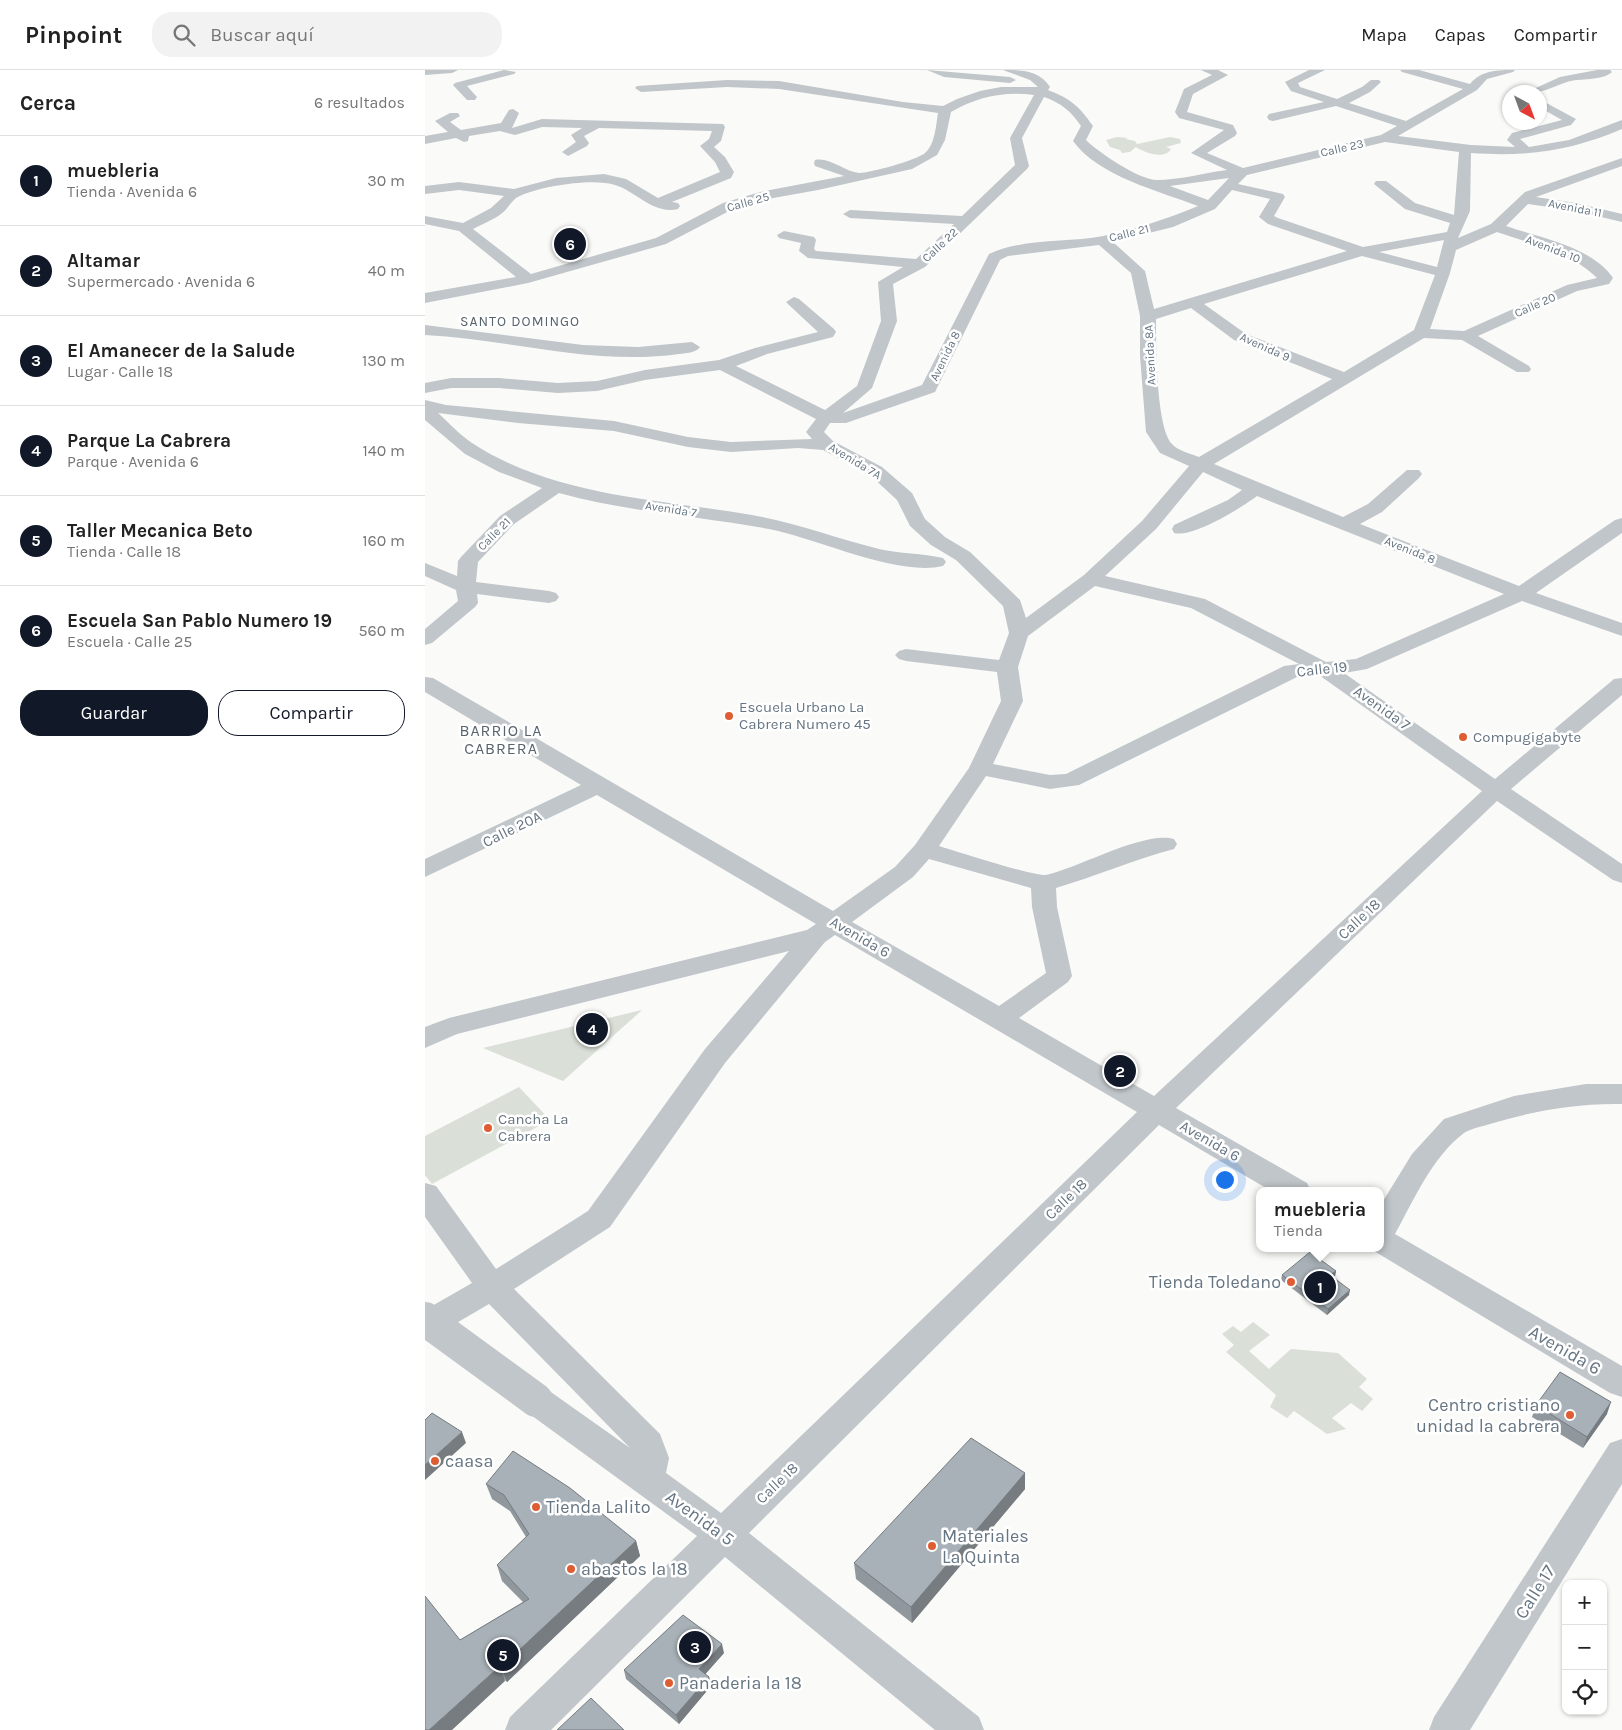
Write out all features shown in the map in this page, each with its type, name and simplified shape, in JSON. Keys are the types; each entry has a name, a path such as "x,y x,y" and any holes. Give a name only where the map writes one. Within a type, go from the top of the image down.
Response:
{"street":[{"path":"425,72 452,70"},
{"path":"493,70 510,72"},
{"path":"471,97 459,85 510,72 526,70"},
{"path":"933,70 944,74 1009,75 1041,81 1044,87 1043,92"},
{"path":"1207,70 1222,75"},
{"path":"1237,70 1222,75 1188,92 1181,112 1183,115 1229,128 1231,133 1197,153 1242,172"},
{"path":"1319,70 1291,82 1295,89 1301,93 1408,126"},
{"path":"1406,70 1473,88"},
{"name":"Calle 23","path":"1157,184 1242,172 1385,138 1473,88 1476,81 1486,75 1509,70"},
{"path":"1547,86 1563,79 1606,72"},
{"path":"788,78 807,89"},
{"path":"1273,117 1358,95 1370,88 1375,82"},
{"path":"641,88 752,84 807,89 918,109 945,110 955,103 993,92 1015,90 1043,92 1071,104 1082,114 1087,126 1079,141 1088,152 1123,171 1210,206"},
{"path":"850,96 863,86"},
{"name":"Calle 22","path":"826,417 864,388 889,321 885,282 920,264 1022,166 1016,138 1043,92"},
{"path":"1547,106 1570,119 1547,126"},
{"name":"Calle 25","path":"425,298 528,278 661,241 713,213 760,196 818,186 907,166 931,155 939,140 945,110"},
{"path":"513,113 506,126 506,130 510,132 543,123 719,127 715,140 706,146 720,160 727,172 726,174 657,203"},
{"path":"454,116 441,121 471,142"},
{"path":"568,152 583,143 577,135 594,126 595,123"},
{"path":"425,140 506,126"},
{"path":"1385,138 1465,149 1529,150 1557,147 1619,128"},
{"path":"1529,150 1513,140 1517,136 1536,130"},
{"path":"1557,147 1559,157 1564,160"},
{"path":"1421,333 1443,273 1451,241 1463,211 1465,149"},
{"path":"1148,316 1193,304 1328,259 1418,239 1451,241 1496,227 1527,200 1530,194 1622,162"},
{"path":"820,163 856,176"},
{"path":"1581,164 1581,166 1576,168 1592,173"},
{"name":"Calle 21","path":"998,255 1102,240 1168,224 1210,206 1242,172"},
{"path":"425,190 459,186 514,193 556,182 604,178 621,182 657,203 713,213"},
{"path":"1381,184 1410,206 1458,221"},
{"path":"1230,186 1278,197 1266,217 1268,219 1364,252 1443,273"},
{"path":"464,228 496,211 514,193"},
{"name":"Avenida 11","path":"1527,200 1576,207 1622,218"},
{"path":"850,214 967,220"},
{"path":"425,220 443,222 464,228 528,278"},
{"name":"Avenida 10","path":"1496,227 1578,257 1601,271 1606,278"},
{"path":"783,235 809,240 806,251 813,255 920,264"},
{"name":"Avenida 8A","path":"1102,240 1138,271 1148,316 1148,356 1155,432 1166,448 1199,465"},
{"name":"Avenida 8","path":"826,417 840,419 929,388 994,257 998,255"},
{"name":"Calle 20","path":"1465,336 1572,288 1598,282 1606,278"},
{"path":"425,388 451,383 499,383 558,388 597,386 645,375 722,365 761,351 827,334 828,332 794,302"},
{"name":"Avenida 9","path":"1193,304 1240,337 1318,369 1344,377"},
{"path":"425,330 452,331 546,346 641,352 692,348"},
{"path":"425,1326 492,1287 599,1219 715,1056 825,929 904,872 924,850 981,768 1012,701 1007,667 1019,633 1091,579 1149,524 1199,465 1344,377 1421,333 1465,336 1523,369"},
{"path":"722,365 826,417"},
{"path":"425,405 446,410 509,417 614,426 688,442 731,447 798,443 827,445"},
{"name":"Avenida 7","path":"425,411 471,450 520,475 554,488 585,496 772,524 896,558 917,562 936,562"},
{"name":"Avenida 7A","path":"826,417 815,432 827,445 876,471 905,496 917,522 938,541 963,556 1013,604 1019,633"},
{"name":"Avenida 8","path":"1199,465 1521,594 1622,630"},
{"path":"1345,524 1375,508 1413,474"},
{"name":"Calle 21","path":"425,639 468,603 466,587 468,561 507,520 554,488"},
{"path":"1181,529 1235,504 1255,489"},
{"name":"Calle 19","path":"981,768 1050,782 1071,780 1292,671 1361,666 1521,594 1622,524"},
{"path":"425,569 466,587 549,597"},
{"name":"Avenida 7","path":"1091,579 1198,603 1326,670 1496,790 1622,875"},
{"path":"906,655 1007,667"},
{"name":"Avenida 6","path":"425,683 598,786 825,929 1000,1019 1288,1187"},
{"name":"Calle 18","path":"524,1730 1157,1110 1496,790 1622,684"},
{"name":"Calle 20A","path":"425,869 598,786"},
{"path":"924,850 1044,884 1089,870 1129,853 1165,844"},
{"path":"1000,1019 1059,976 1059,958 1043,898 1044,884"},
{"path":"425,1038 437,1026 825,929"},
{"path":"1384,1225 1418,1169 1437,1142 1456,1124 1511,1106 1599,1092 1622,1094"},
{"path":"425,1194 492,1287 648,1444 652,1458 647,1479"},
{"name":"Avenida 6","path":"1384,1242 1622,1383"},
{"name":"Avenida 5","path":"425,1318 535,1400 724,1534 965,1730"},
{"name":"Calle 17","path":"1449,1730 1622,1454"}],"shaded area":[{"path":"1117,137 1128,138 1125,139 1135,141 1137,144 1170,137 1180,139 1181,143 1166,147 1171,149 1159,155 1136,147 1130,152 1122,153 1120,150 1110,147 1106,140"},
{"path":"642,1010 563,1081 483,1048"},
{"name":"Cancha La Cabrera","path":"519,1087 550,1120 432,1184 425,1175 425,1136"},
{"path":"1253,1322 1270,1335 1249,1351 1269,1369 1291,1349 1338,1353 1367,1379 1359,1387 1373,1399 1362,1411 1351,1403 1332,1418 1346,1429 1327,1434 1294,1411 1287,1418 1270,1407 1276,1395 1226,1352 1234,1345 1222,1334 1233,1326 1241,1332"}],"building":[{"path":"1310,1252 1336,1271 1330,1275 1350,1290 1328,1309 1282,1275"},
{"name":"Centro cristiano unidad la cabrera","path":"1560,1372 1611,1402 1587,1437 1536,1405"},
{"path":"432,1413 462,1432 425,1465 425,1420"},
{"name":"Materiales La Quinta","path":"971,1438 1025,1473 911,1607 854,1563"},
{"path":"513,1451 570,1488 636,1541 501,1667 429,1730 425,1730 425,1596 460,1640 529,1599 497,1565 529,1534 504,1495 486,1484"},
{"path":"683,1615 722,1644 699,1669 709,1677 676,1715 624,1670"},
{"path":"591,1698 624,1730 557,1730"}],"place":[{"name":"Escuela San Pablo Numero 19","path":"570,244"},
{"name":"Escuela Urbano La Cabrera Numero 45","path":"729,716"},
{"name":"Compugigabyte","path":"1463,737"},
{"name":"Parque La Cabrera","path":"592,1029"},
{"name":"Altamar","path":"1120,1071"},
{"name":"Cancha La Cabrera","path":"488,1128"},
{"name":"Tienda Toledano","path":"1291,1282"},
{"name":"muebleria","path":"1320,1287"},
{"name":"Centro cristiano unidad la cabrera","path":"1570,1415"},
{"name":"caasa","path":"435,1461"},
{"name":"Tienda Lalito","path":"536,1507"},
{"name":"Materiales La Quinta","path":"932,1546"},
{"name":"abastos la 18","path":"571,1569"},
{"name":"El Amanecer de la Salude","path":"695,1647"},
{"name":"Taller Mecanica Beto","path":"503,1655"},
{"name":"Panaderia la 18","path":"669,1683"}],"district":[{"name":"SANTO DOMINGO","path":"520,321"},
{"name":"BARRIO LA CABRERA","path":"501,739"}]}
